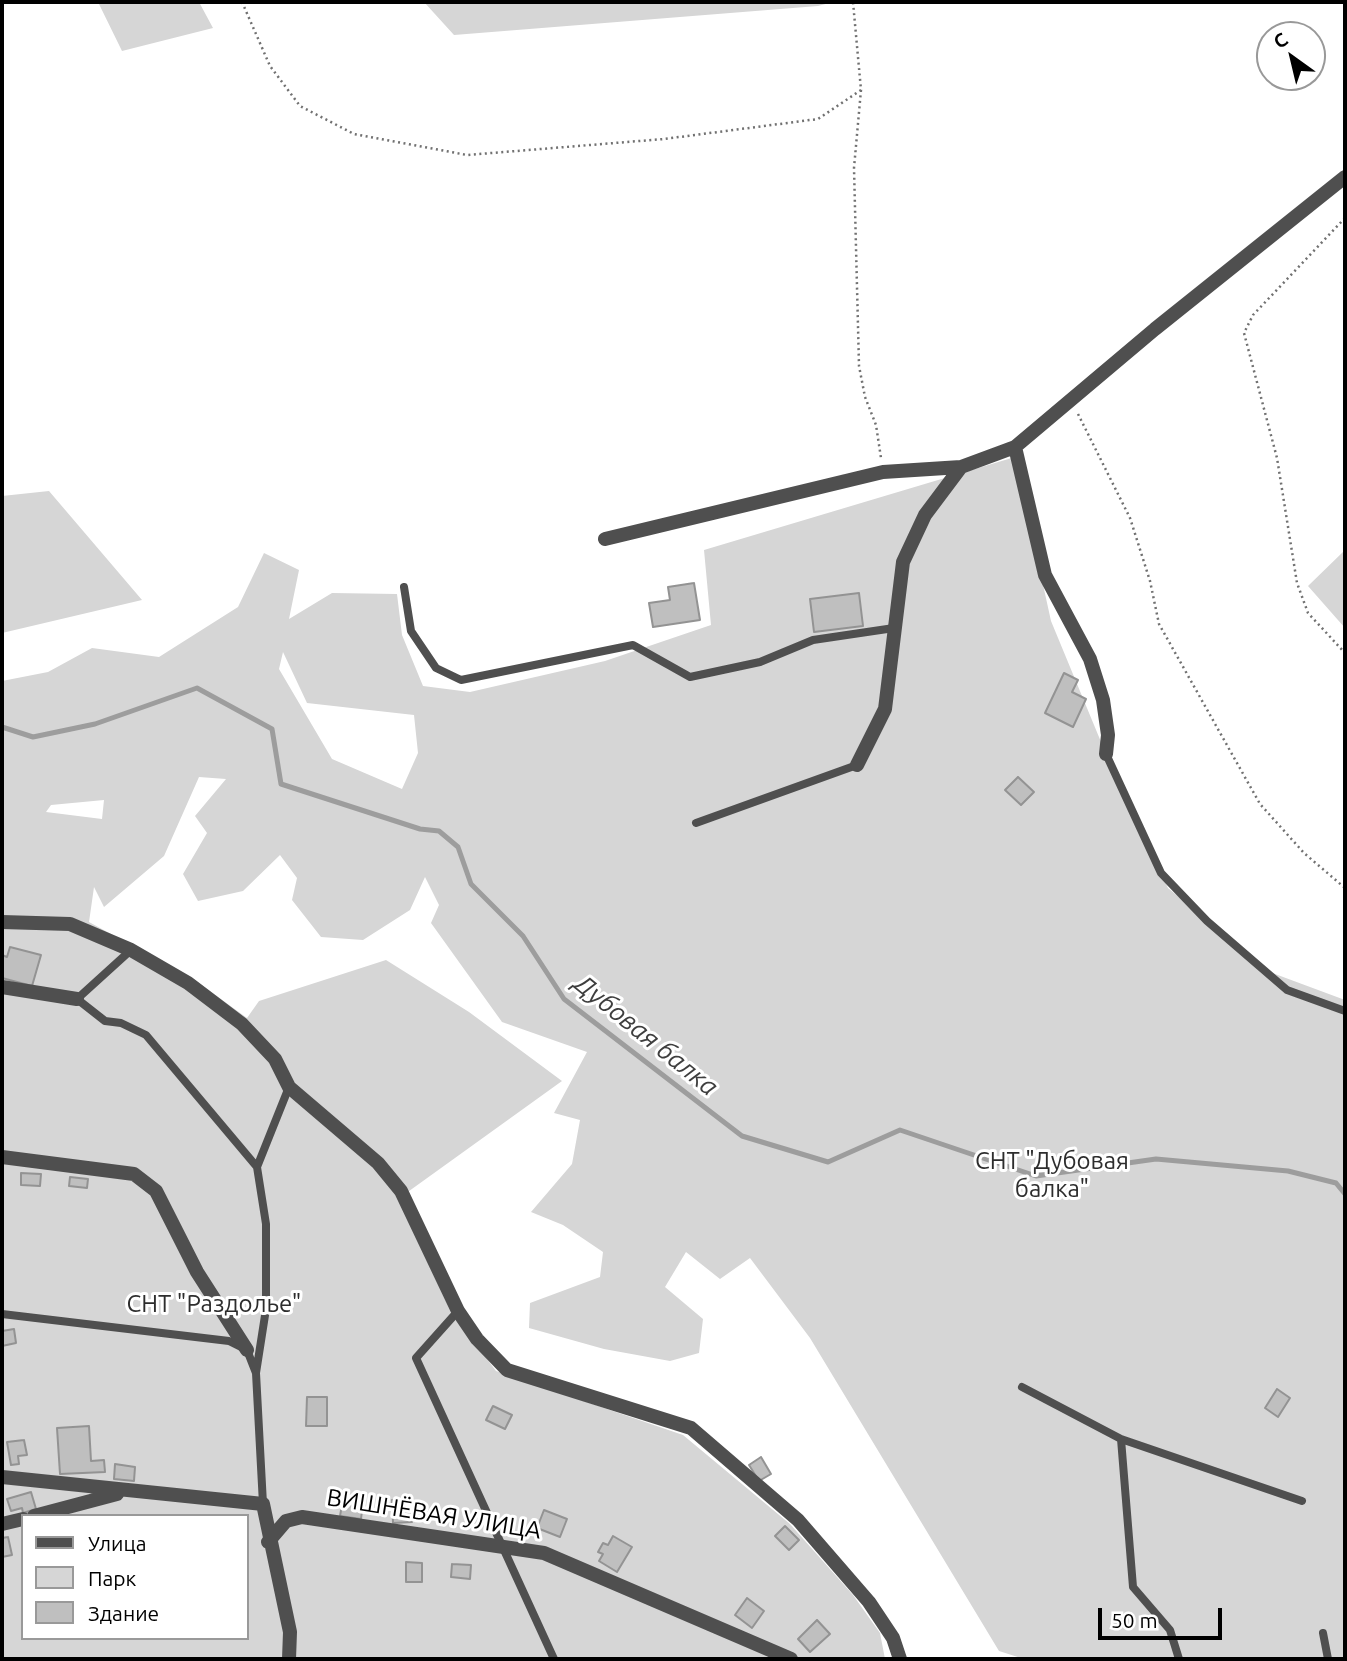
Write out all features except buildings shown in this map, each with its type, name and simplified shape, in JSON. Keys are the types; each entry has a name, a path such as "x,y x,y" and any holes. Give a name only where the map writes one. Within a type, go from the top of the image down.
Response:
{"street":[{"path":"605,539 883,472 961,467 1016,447 1345,177"},
{"path":"1016,447 1045,575 1090,659 1103,700 1108,735 1106,754"},
{"path":"857,765 885,709 903,562 925,515 961,467"},
{"path":"2,922 70,924 131,950 188,983 242,1024 275,1059 289,1087 378,1164 401,1191 458,1311 477,1339 507,1370 691,1428 799,1520 869,1602 893,1638 900,1659"},
{"path":"2,987 78,999"},
{"path":"2,1157 134,1174 156,1191 197,1272 247,1350"},
{"path":"2,1477 125,1492 263,1504 268,1542 290,1632 289,1659"},
{"path":"42,1514 125,1492"},
{"name":"ВИШНЁВАЯ УЛИЦА","path":"268,1542 286,1521 302,1517 544,1553 791,1659"},
{"path":"2,1524 21,1519"}],"lane":[{"path":"404,587 411,631 436,668 461,680 633,645 690,677 760,662 813,640 894,628"},
{"path":"1106,754 1161,873 1207,921 1287,990 1345,1012"},
{"path":"696,823 857,765"},
{"path":"131,950 78,999 105,1021 121,1023 146,1035 257,1167"},
{"path":"263,1504 256,1373 266,1309 265,1224 257,1167 276,1113 289,1087"},
{"path":"458,1311 416,1358 554,1659"},
{"path":"2,1314 229,1340 247,1350 256,1373"},
{"path":"1022,1387 1121,1438 1302,1501"},
{"path":"1121,1438 1133,1587 1170,1630 1179,1659"},
{"path":"1323,1633 1328,1659"}],"path":[{"path":"242,2 271,66 300,106 354,134 467,155 664,139 818,119 861,90"},
{"path":"853,2 861,90 854,168 859,366 865,397 876,425 883,472"},
{"path":"1345,218 1253,315 1244,333 1277,458 1297,583 1308,613 1345,653"},
{"path":"1071,400 1130,518 1150,581 1159,624 1260,804 1304,853 1345,888"}],"green space":[{"path":"98,2 199,2 213,28 122,51"},
{"path":"424,2 833,2 818,6 454,35"},
{"path":"1015,457 1051,621 1106,754 1168,888 1267,971 1345,1000 1345,1659 1024,1659 999,1651 810,1338 750,1258 720,1279 686,1252 665,1287 703,1319 699,1353 670,1361 604,1349 529,1328 530,1303 600,1277 603,1252 563,1225 531,1212 572,1164 580,1120 554,1113 587,1052 502,1022 431,923 439,905 425,877 410,910 363,940 321,937 292,900 297,878 280,855 243,891 198,901 183,874 207,833 195,816 226,779 199,777 164,856 104,907 94,887 89,922 192,978 247,1018 259,1001 386,960 469,1012 562,1081 398,1199 450,1310 496,1371 683,1435 790,1524 853,1595 880,1633 885,1659 2,1659 2,681 48,672 92,648 159,657 238,607 264,553 299,570 289,619 332,593 397,594 402,635 423,686 470,692 605,661 711,625 704,550","holes":["283,652 307,703 414,715 418,753 402,789 332,759 279,669","104,800 102,819 46,812 51,805"]},
{"path":"49,491 142,600 2,633 2,496"},
{"path":"1345,550 1345,628 1308,586"}],"waterway":[{"name":"Дубовая балка","path":"2,727 33,737 95,724 197,688 272,729 281,784 420,829 439,831 458,847 471,884 523,936 564,999 742,1136 828,1162 900,1130 1036,1176 1156,1159 1288,1171 1336,1183 1345,1194"}],"park label":[{"name":"СНТ \"Дубовая балка\"","path":"1052,1175"},
{"name":"СНТ \"Раздолье\"","path":"214,1304"}]}
